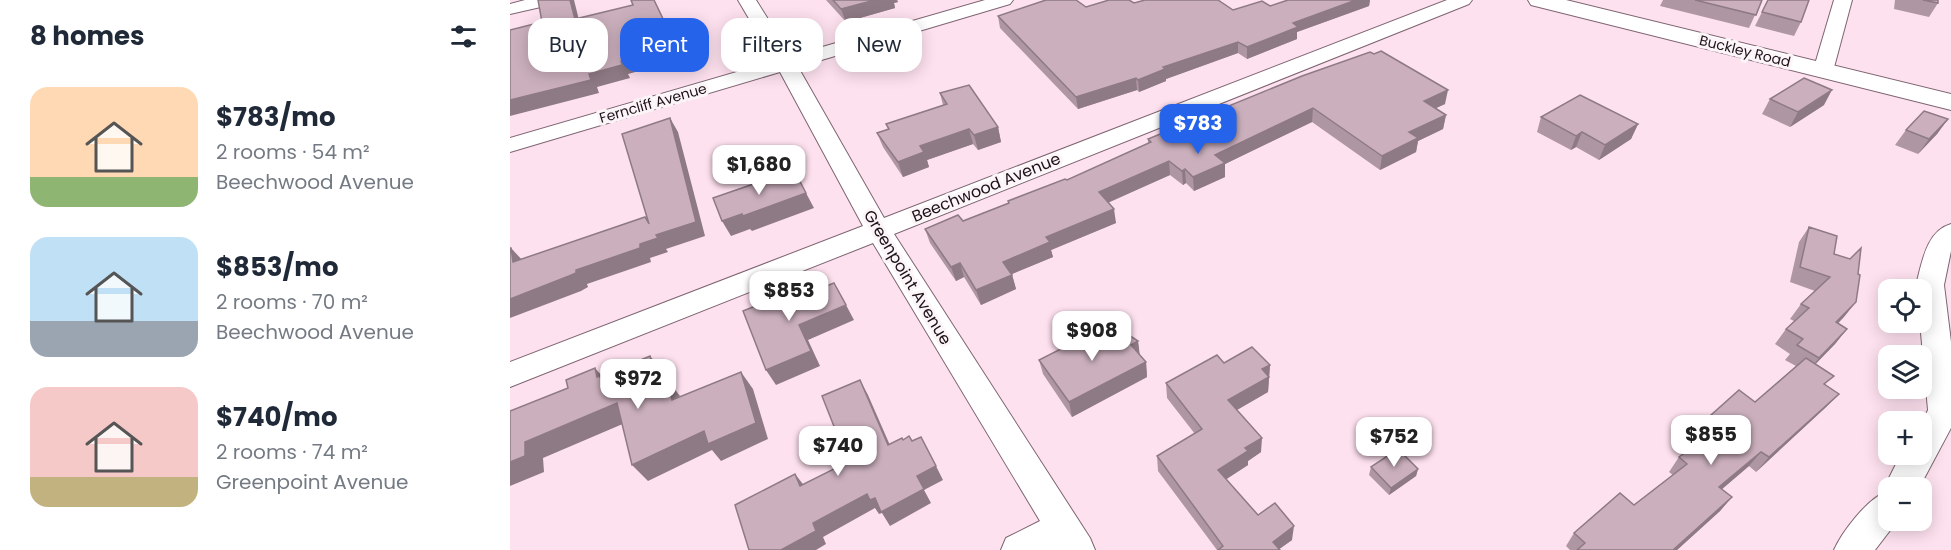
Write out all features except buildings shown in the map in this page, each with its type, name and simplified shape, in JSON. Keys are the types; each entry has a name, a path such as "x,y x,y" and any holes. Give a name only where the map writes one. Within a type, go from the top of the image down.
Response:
{"street":[{"path":"510,9 548,0"},
{"name":"Greenpoint Avenue","path":"747,0 758,18"},
{"name":"Ferncliff Avenue","path":"823,53 1004,0"},
{"name":"Beechwood Avenue","path":"510,375 1463,0"},
{"name":"Buckley Road","path":"1539,0 1951,102"},
{"path":"1823,71 1843,0"},
{"name":"Ferncliff Avenue","path":"510,145 759,72"},
{"name":"Greenpoint Avenue","path":"790,72 878,230 1070,539"},
{"path":"1932,432 1944,411 1930,285 1938,250 1951,233"},
{"path":"1852,550 1878,519"},
{"path":"1019,550 1070,539"}]}
